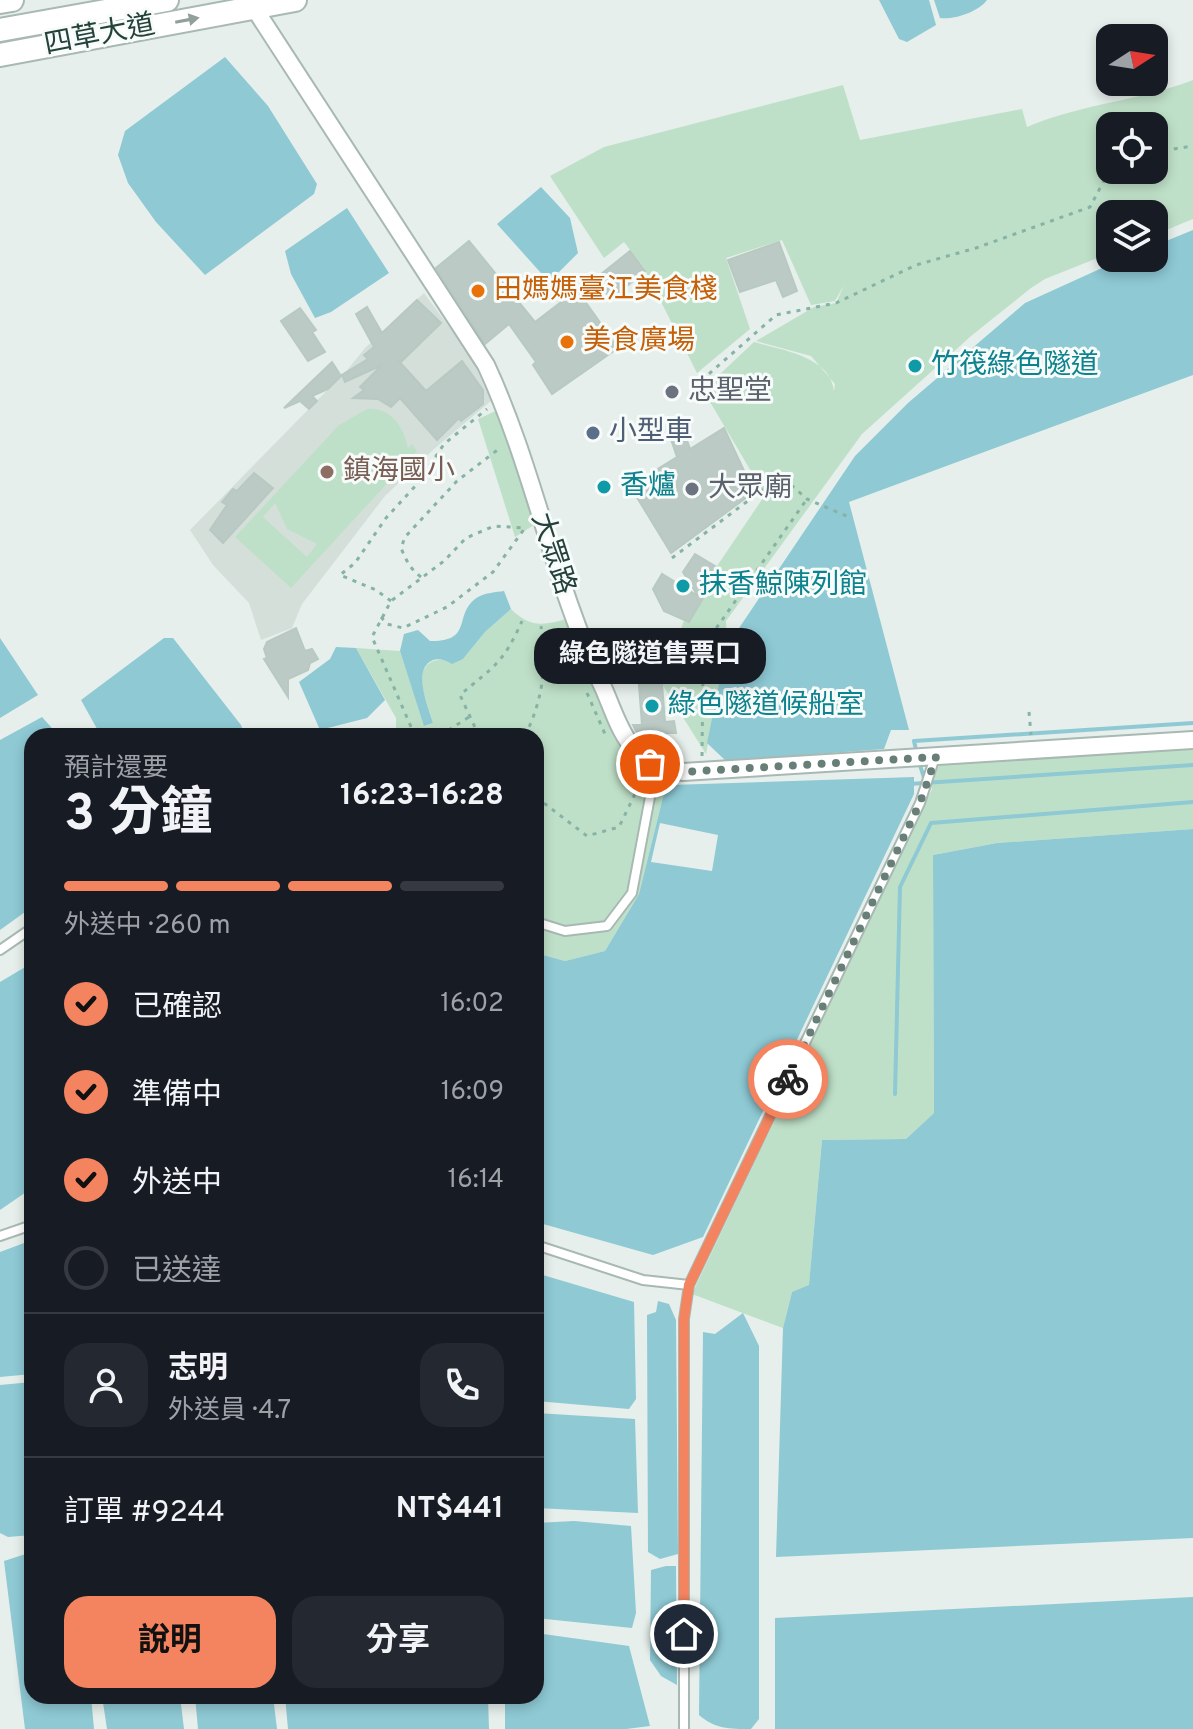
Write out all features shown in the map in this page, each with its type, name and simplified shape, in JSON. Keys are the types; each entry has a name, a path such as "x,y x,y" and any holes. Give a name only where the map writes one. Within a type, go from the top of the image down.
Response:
{"street":[{"path":"0,2 12,0"},
{"name":"四草大道","path":"0,30 167,0"},
{"name":"四草大道","path":"0,55 251,4 295,0"},
{"name":"大眾路","path":"251,4 486,365 504,404 571,613 593,666 630,744 650,764 656,765"},
{"path":"656,765 683,772 1193,740"}],"lane":[{"path":"684,1729 684,1319 689,1285 925,790 936,757"},
{"path":"544,924 565,931 607,926 632,893 656,765"},
{"path":"0,950 24,934"},
{"path":"0,1236 24,1228"},
{"path":"544,1248 643,1280 689,1285"}],"path":[{"path":"1168,150 1193,146"},
{"path":"694,387 732,350 776,315 836,303 916,265 976,248 1090,207 1102,184"},
{"path":"391,601 376,590 340,575 355,563 386,518 419,482 444,444 487,409"},
{"path":"421,577 412,570 401,548 405,537 457,481 500,448"},
{"path":"672,558 781,476 807,499 851,518"},
{"path":"702,771 703,669 715,630 807,499"},
{"path":"381,617 387,624 403,628 447,607 493,572 525,528 494,526 466,538 444,561 391,601 381,617 372,637 413,728"},
{"path":"475,728 460,695 492,671 509,651 522,621"},
{"path":"528,728 545,681 541,626"},
{"path":"1029,712 1031,751"},
{"path":"452,728 469,717"},
{"path":"544,803 587,836 619,827 636,791"}],"shaded area":[{"name":"鎮海國小","path":"424,293 470,355 491,401 385,496 302,604 292,628 261,640 249,603 213,565 190,530 365,348"}],"green space":[{"path":"1193,80 1193,219 1168,229 1168,200 1096,200 1096,259 1045,279 1031,288 971,336 862,434 726,621 727,646 706,754 662,684 688,609 765,495 703,390 754,342 791,352 821,367 811,356 756,341 814,307 836,303 844,285 835,301 811,305 782,240 726,258 750,329 697,373 644,268 624,242 604,258 550,176 604,147 843,85 860,140 1022,109 1027,127 1068,113 1139,96 1168,96 1168,88"},
{"path":"367,409 383,411 400,426 408,448 412,444 417,451 291,588 235,537 339,425","holes":["275,503 287,529 317,544 307,557 263,517"]},
{"path":"498,410 534,525 515,537 478,419"},
{"path":"511,609 530,622 550,623 566,619 608,719 633,765 631,773 636,791 665,789 639,894 605,951 565,961 544,955 544,728 396,728 396,718 356,648 400,651 425,726 433,723 423,690 425,667 434,661 463,659 485,632"},
{"path":"1193,747 1193,829 997,843 933,855 934,1113 906,1139 822,1140 809,1286 792,1292 783,1328 692,1294 932,789 932,775 941,763"}],"water":[{"path":"879,0 929,0 936,25 907,42 899,39"},
{"path":"934,0 987,0 959,16 940,18"},
{"path":"225,57 268,106 317,184 314,194 205,275 156,222 128,183 118,155 125,131"},
{"path":"541,187 570,218 578,253 549,282 497,224"},
{"path":"347,208 389,273 331,312 315,318 291,274 285,251"},
{"path":"1193,230 1193,375 849,502 909,730 891,730 884,749 726,761 707,743 727,646 855,456 908,403 1025,303 1096,271 1168,272 1168,240"},
{"path":"504,591 511,609 485,632 463,659 452,664 435,659 427,665 422,680 433,723 424,726 400,651 404,634 418,630 430,641 453,637 470,604 481,596"},
{"path":"0,638 38,695 0,718"},
{"path":"164,638 173,638 242,728 97,728 81,700"},
{"path":"336,647 356,648 385,700 367,718 319,728 299,682 330,659"},
{"path":"42,717 52,728 24,728 24,913 0,930 0,740"},
{"path":"914,777 914,794 703,1237 653,1255 544,1224 544,955 565,961 605,951 639,894 665,789 671,785"},
{"path":"1193,829 1193,1538 776,1557 783,1328 792,1292 809,1285 822,1140 906,1139 934,1113 933,855 997,843"},
{"path":"24,968 24,1194 0,1210 0,982"},
{"path":"24,1243 24,1375 0,1377 0,1252"},
{"path":"544,1275 634,1302 636,1399 629,1409 544,1402"},
{"path":"658,1301 669,1304 676,1320 678,1554 660,1559 648,1552 647,1315 656,1312"},
{"path":"743,1313 759,1346 759,1719 751,1729 723,1727 699,1715 703,1332 715,1334"},
{"path":"24,1383 24,1536 8,1537 0,1533 0,1385"},
{"path":"544,1413 635,1419 638,1513 544,1508"},
{"path":"574,1521 631,1526 636,1613 632,1628 544,1619 544,1523"},
{"path":"24,1555 24,1704 92,1704 94,1729 25,1729 4,1561"},
{"path":"676,1566 677,1685 661,1676 650,1660 651,1570"},
{"path":"1193,1597 1193,1729 775,1729 775,1618"},
{"path":"544,1634 629,1646 650,1726 626,1729 505,1729 505,1704 544,1704"},
{"path":"103,1704 181,1704 184,1729 107,1729"},
{"path":"196,1704 274,1704 277,1729 198,1729"},
{"path":"286,1704 488,1704 489,1729 288,1729"}],"pier":[{"path":"660,823 718,835 712,871 651,862"}],"building":[{"path":"469,241 535,322 577,290 618,348 552,394 533,365 536,362 509,324 485,344 436,268"},
{"path":"779,242 797,291 783,297 776,280 740,292 728,260"},
{"path":"630,251 645,271 611,299 595,279"},
{"path":"417,300 441,323 401,362 397,359 426,391 462,361 483,390 483,404 461,421 459,418 437,440 400,398 391,407 378,399 353,398 364,390 360,387 382,365 345,382 342,375 368,359 364,355 374,347 356,314 367,307 382,333"},
{"path":"300,308 316,330 312,332 325,352 308,361 281,321"},
{"path":"332,362 341,376 328,389 312,396 317,401 309,409 300,401 284,408"},
{"name":"大眾廟","path":"724,428 754,492 671,553 630,486 677,457 671,439 677,429 684,432 690,449"},
{"path":"254,473 273,488 223,543 210,530 227,505 222,502"},
{"name":"抹香鯨陳列館","path":"695,554 720,569 689,622 664,611 653,589 662,574 698,596 683,572"},
{"path":"296,628 305,651 312,649 318,659 310,663 308,670 288,679 288,697 264,659 267,658 264,649 267,642"},
{"path":"666,637 676,644 659,674 648,667"},
{"name":"綠色隧道候船室","path":"662,684 665,722 674,721 676,733 666,733 666,738 638,735 633,725 642,725 639,685"}],"waterway":[{"path":"917,754 914,741 1193,723"},
{"path":"919,762 925,781"},
{"path":"909,784 1193,765"},
{"path":"895,1094 900,887 931,823 1193,802"}],"way so far":[{"path":"650,764 683,772 936,757 920,803 788,1079"}],"place":[{"name":"田媽媽臺江美食棧","path":"478,291"},
{"name":"美食廣場","path":"567,342"},
{"name":"竹筏綠色隧道","path":"915,366"},
{"name":"忠聖堂","path":"672,392"},
{"name":"小型車","path":"593,433"},
{"name":"鎮海國小","path":"327,472"},
{"name":"香爐","path":"604,487"},
{"name":"大眾廟","path":"692,489"},
{"name":"抹香鯨陳列館","path":"683,586"},
{"name":"綠色隧道候船室","path":"652,706"},
{"name":"綠色隧道售票口","path":"650,764"}],"route":[{"path":"684,1634 684,1319 689,1285 788,1079"}]}
